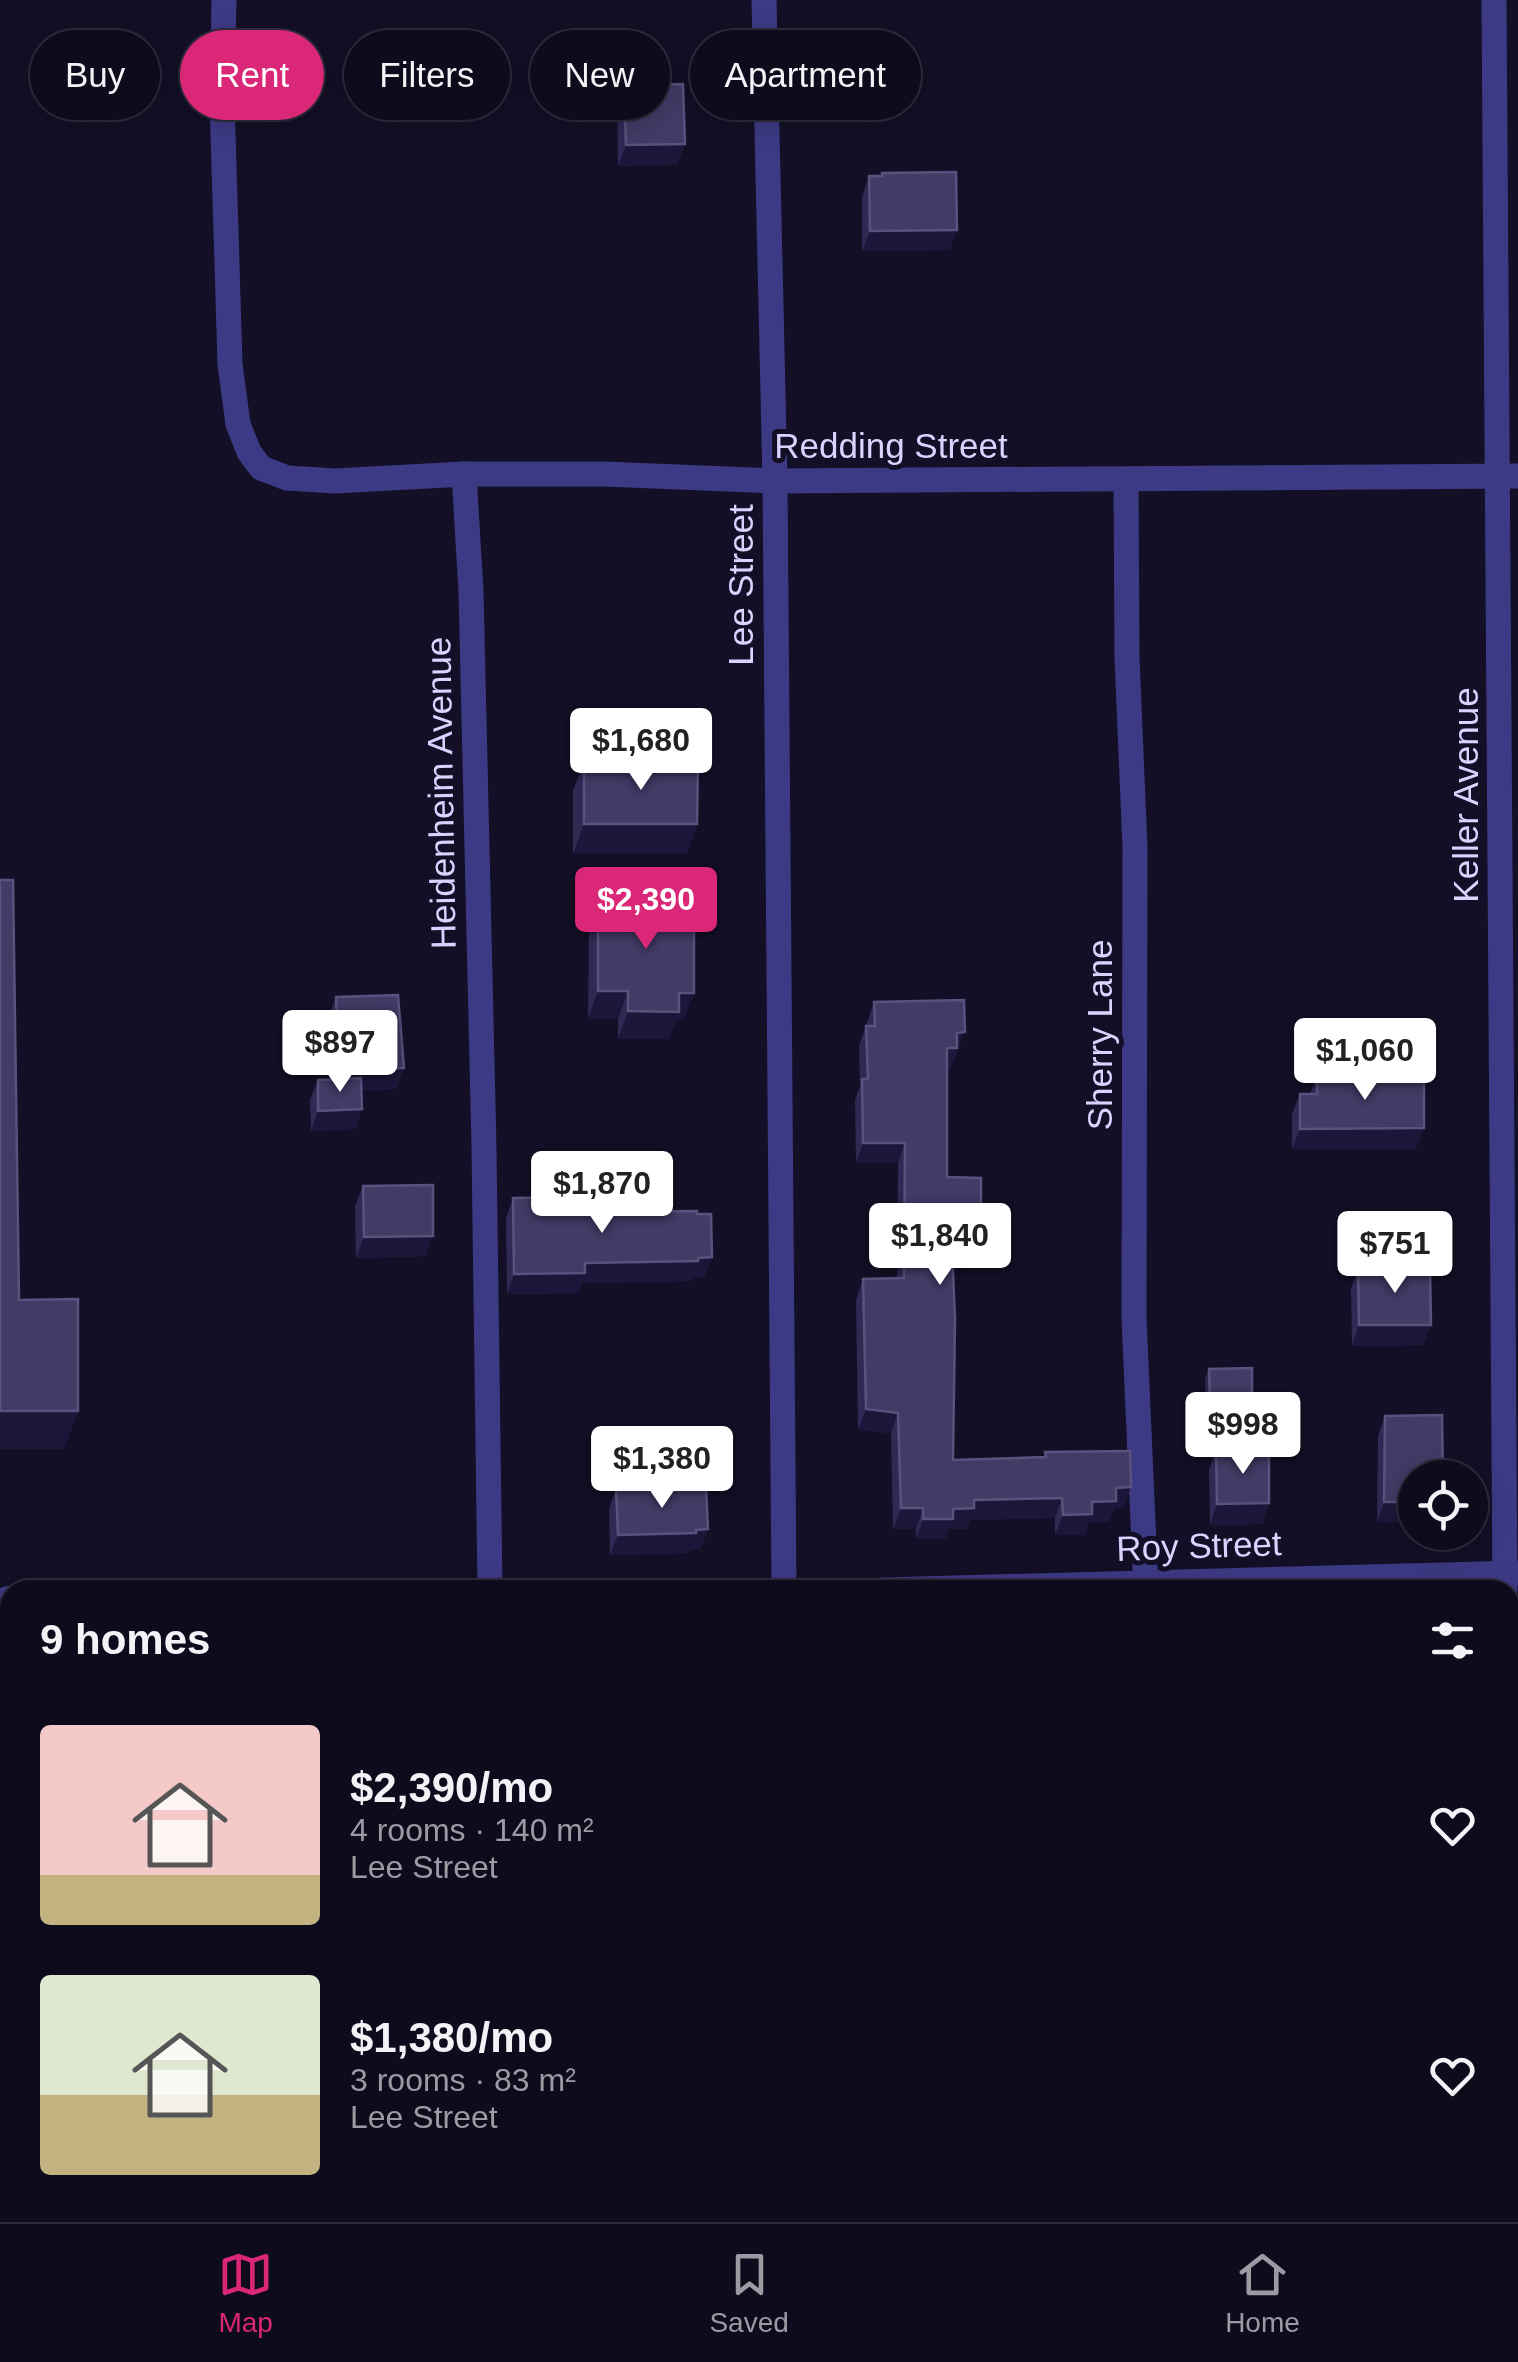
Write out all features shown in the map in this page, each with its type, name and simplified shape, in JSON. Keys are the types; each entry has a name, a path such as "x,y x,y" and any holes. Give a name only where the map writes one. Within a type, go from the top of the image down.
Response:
{"street":[{"name":"Redding Street","path":"224,0 222,100 230,364 238,424 248,452 266,470 287,478 335,482 464,474 604,474 775,482 1509,476"},
{"name":"Lee Street","path":"764,0 775,482 784,1580"},
{"name":"Keller Avenue","path":"1494,0 1509,476 1509,1578"},
{"name":"Heidenheim Avenue","path":"464,474 471,591 479,929 490,1580"},
{"name":"Sherry Lane","path":"1126,480 1127,657 1135,848 1134,1318 1146,1580"},
{"name":"Roy Street","path":"1418,1580 1509,1578"}],"building":[{"path":"670,84 683,84 685,144 626,145 625,120 670,120"},
{"path":"956,172 957,230 870,231 869,176"},
{"path":"584,762 698,762 697,824 584,824"},
{"path":"0,880 13,880 19,1300 78,1299 78,1411 0,1411"},
{"path":"598,898 662,898 662,906 694,906 694,993 679,993 679,1012 628,1011 628,991 598,991"},
{"path":"398,995 404,1068 338,1070 336,997"},
{"path":"964,1000 965,1032 957,1033 957,1048 947,1048 947,1177 981,1178 981,1212 961,1211 960,1248 952,1247 953,1460 1046,1457 1045,1452 1130,1451 1131,1487 1116,1488 1116,1501 1092,1502 1092,1514 1063,1515 1062,1498 974,1500 974,1508 953,1509 953,1519 923,1519 923,1508 901,1508 898,1413 866,1409 863,1279 904,1278 905,1143 863,1143 862,1079 868,1079 866,1026 875,1026 874,1002"},
{"path":"1317,1075 1424,1075 1424,1128 1300,1129 1300,1094 1317,1094"},
{"path":"361,1078 362,1109 318,1111 318,1080"},
{"path":"433,1185 433,1236 364,1237 363,1186"},
{"path":"584,1197 584,1212 711,1214 712,1257 698,1261 585,1263 585,1273 514,1274 513,1198"},
{"path":"1430,1267 1431,1325 1359,1325 1358,1268"},
{"path":"1252,1368 1252,1401 1210,1403 1209,1369"},
{"path":"1442,1415 1443,1460 1398,1460 1398,1502 1384,1502 1385,1416"},
{"path":"1216,1450 1269,1450 1269,1503 1217,1504"},
{"path":"706,1487 708,1529 696,1533 618,1535 616,1489"}]}
